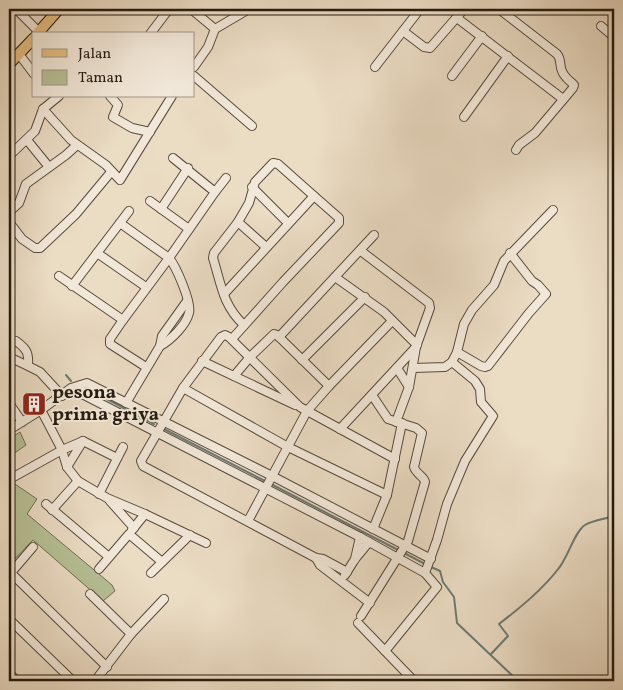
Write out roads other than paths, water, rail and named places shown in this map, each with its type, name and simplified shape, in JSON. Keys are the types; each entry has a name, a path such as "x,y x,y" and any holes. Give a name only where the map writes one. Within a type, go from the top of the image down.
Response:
{"main road":[{"path":"39,32 59,9"},
{"path":"9,64 32,40"}],"street":[{"path":"16,9 35,32"},
{"path":"152,32 169,9"},
{"path":"191,9 215,29"},
{"path":"195,66 208,47 215,29 249,9"},
{"path":"374,67 418,12 409,9"},
{"path":"403,31 424,47 430,48 464,9"},
{"path":"498,9 559,56 563,75 574,85 535,133 519,145 516,150"},
{"path":"457,18 564,99"},
{"path":"600,26 614,37"},
{"path":"452,76 482,36"},
{"path":"19,54 32,71"},
{"path":"464,117 508,56"},
{"path":"195,77 252,126"},
{"path":"9,155 36,130 43,109 54,98"},
{"path":"112,98 118,105 114,117 132,128 150,132"},
{"path":"43,109 71,140 106,165 118,180 121,179 171,98"},
{"path":"27,140 49,167"},
{"path":"9,212 19,203 26,184 77,145"},
{"path":"173,158 188,168 215,192"},
{"path":"232,339 244,326 339,221 340,218 275,162 255,182 252,187 249,203 238,222 212,256 230,311 244,326"},
{"path":"161,209 188,168"},
{"path":"9,222 12,232 32,247 40,248 76,214 111,172"},
{"path":"146,367 110,344 110,339 226,178"},
{"path":"252,187 288,223"},
{"path":"224,294 314,196"},
{"path":"150,200 189,229"},
{"path":"413,368 446,367 452,362 458,352 460,335 464,324 472,310 494,285 504,261 553,210"},
{"path":"72,286 129,211"},
{"path":"238,222 266,247"},
{"path":"120,223 169,258 179,274 190,310 187,318 170,340 160,346 126,403"},
{"path":"279,337 374,235"},
{"path":"361,251 429,303 429,311 417,346 409,387 399,423 395,459 387,495 373,529"},
{"path":"97,253 146,288"},
{"path":"475,381 546,294 510,253"},
{"path":"59,276 123,320"},
{"path":"335,277 384,312 417,346"},
{"path":"302,360 365,297"},
{"path":"248,521 288,447 304,409 392,321"},
{"path":"234,376 272,334 276,334 329,386"},
{"path":"304,409 232,339 227,335 223,336 183,388 141,461 143,466 316,558 322,559 347,572"},
{"path":"16,341 25,347 29,354 28,366 40,372 62,396"},
{"path":"340,429 417,346"},
{"path":"458,352 485,368"},
{"path":"9,358 26,365"},
{"path":"202,361 304,409 395,459"},
{"path":"425,573 447,504 465,461 493,416 480,402 480,389 475,381 452,362"},
{"path":"398,368 409,387"},
{"path":"9,430 62,396 71,388 87,383 431,559"},
{"path":"79,386 82,394 360,537 425,573 437,587 385,651"},
{"path":"183,388 288,447 387,495"},
{"path":"372,395 388,420 416,428 422,433 414,467 425,481 414,524 405,547 360,619 385,651 414,681"},
{"path":"9,403 22,422"},
{"path":"41,410 62,450 67,467 78,481 107,498 206,543"},
{"path":"67,467 83,441"},
{"path":"10,479 62,450 83,441 117,458"},
{"path":"99,494 123,447"},
{"path":"78,481 49,507 109,557"},
{"path":"107,498 131,531 162,562"},
{"path":"99,569 145,514"},
{"path":"151,573 190,535"},
{"path":"355,558 360,537"},
{"path":"342,582 355,558 369,542"},
{"path":"33,547 10,574 107,666"},
{"path":"316,558 320,565 370,603"},
{"path":"90,594 131,634"},
{"path":"95,681 131,634 164,599"},
{"path":"9,619 73,681"},
{"path":"9,673 17,681"}],"waterway":[{"path":"66,375 71,381"},
{"path":"84,387 154,424"},
{"path":"162,428 267,482"},
{"path":"271,484 400,551"},
{"path":"491,654 508,636 499,624 546,584 562,563 581,528 592,522 614,516"},
{"path":"404,553 427,565"},
{"path":"431,567 440,571 443,582 454,597 457,623 518,681"}],"place":[{"name":"pesona prima griya","path":"34,404"}]}
